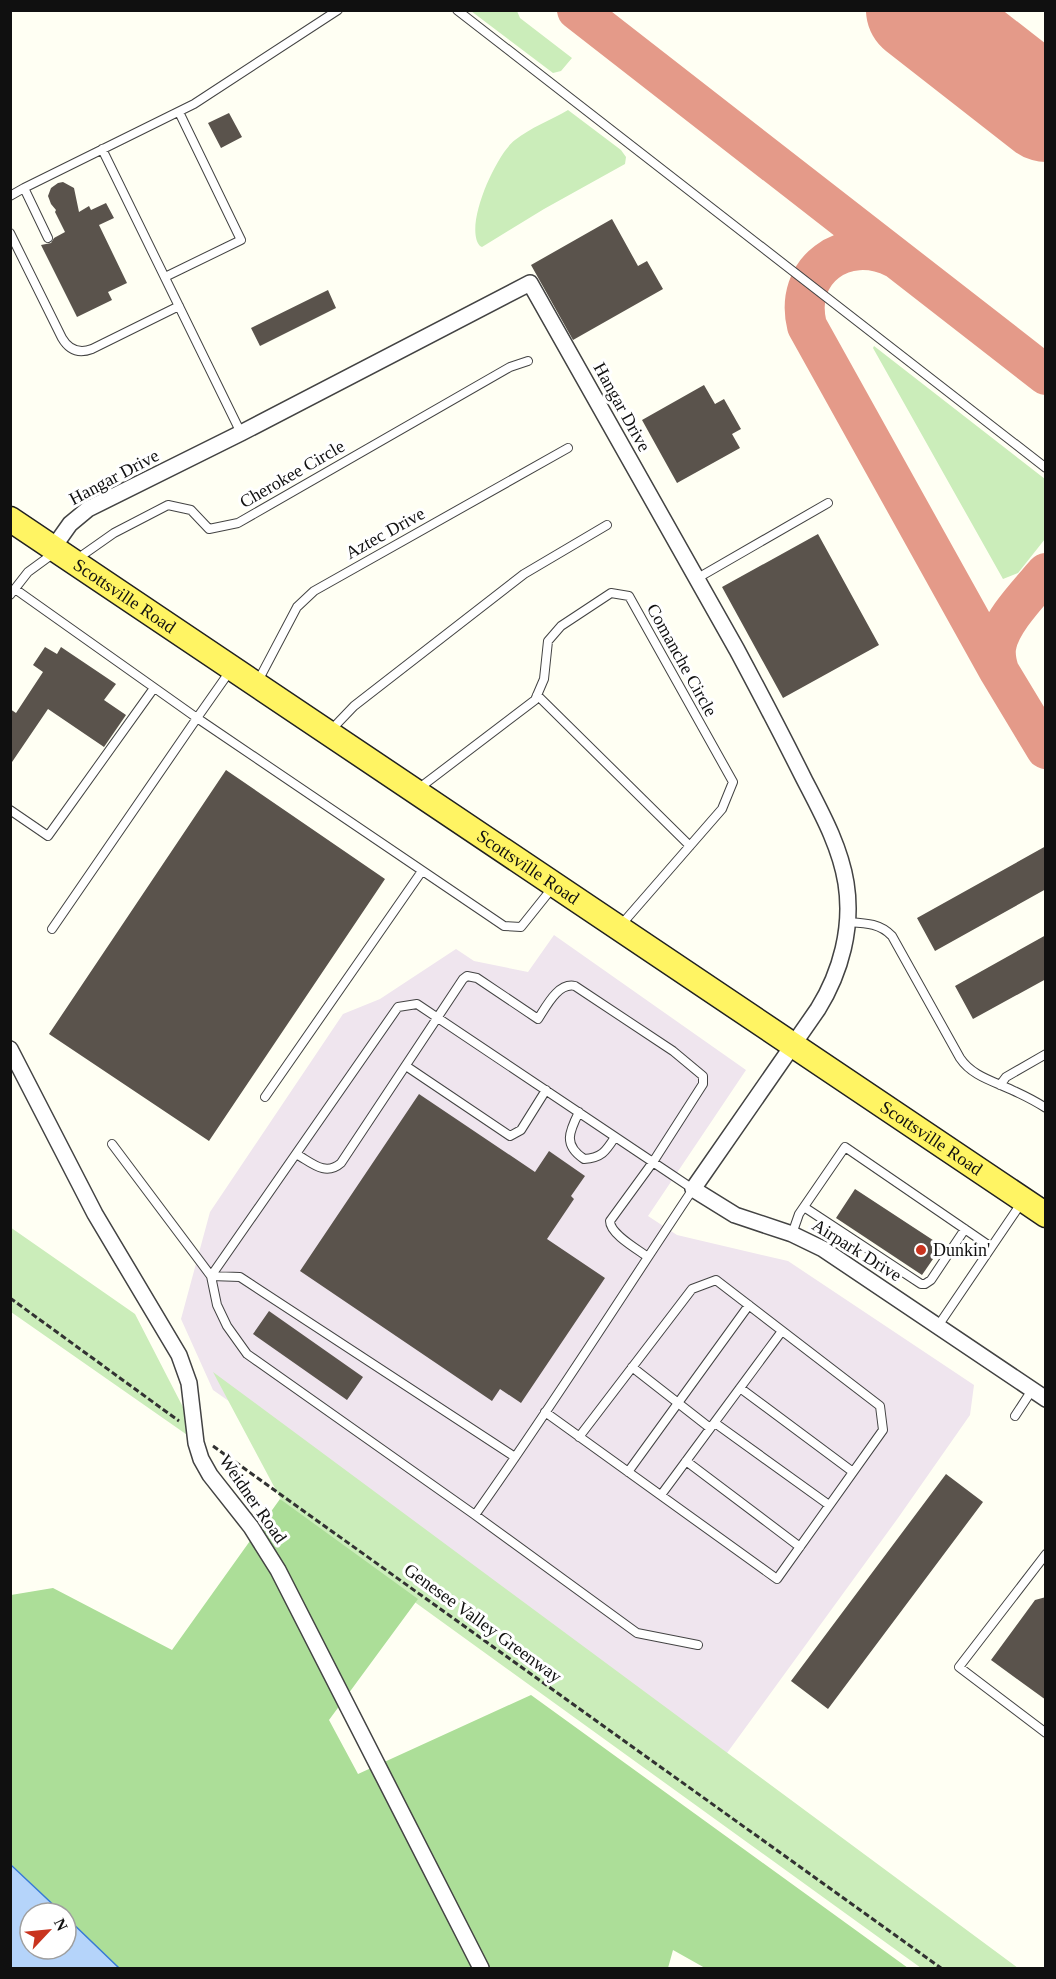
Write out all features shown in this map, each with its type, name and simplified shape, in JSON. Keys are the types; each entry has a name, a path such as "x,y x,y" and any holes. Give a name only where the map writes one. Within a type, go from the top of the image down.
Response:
{"main road":[{"name":"Scottsville Road","path":"10,519 1046,1215"}],"street":[{"name":"Hangar Drive","path":"62,554 70,524 88,509 241,433 530,283 763,698 830,833 841,860 846,883 847,922 840,961 831,988 792,1046"},
{"path":"693,1189 792,1046"},
{"name":"Weidner Road","path":"10,1049 20,1074 96,1214 179,1355 189,1383 198,1452 205,1467 245,1518 278,1570 481,1968"},
{"name":"Airpark Drive","path":"693,1189 742,1219 792,1233 833,1255 1046,1398"}],"lane":[{"path":"10,196 204,98 338,10"},
{"path":"457,10 1046,468"},
{"path":"165,277 242,240 179,112"},
{"path":"102,149 241,433"},
{"path":"24,188 48,238"},
{"path":"10,233 62,338 72,350 80,352 92,349 179,306"},
{"name":"Cherokee Circle","path":"62,554 114,532 168,505 191,510 209,529 238,522 510,367 528,361"},
{"name":"Aztec Drive","path":"256,685 297,607 314,591 568,448"},
{"path":"696,579 828,503"},
{"path":"328,733 354,706 524,574 607,525"},
{"path":"62,554 28,572 13,592 422,871 504,926 521,927 554,885"},
{"name":"Comanche Circle","path":"537,696 544,679 548,641 561,626 611,593 629,596 733,782 722,809 618,928"},
{"path":"52,929 232,668"},
{"path":"10,810 48,836 154,688"},
{"path":"415,792 535,700 537,696 690,846"},
{"path":"265,1097 422,871"},
{"path":"847,922 874,924 892,936 964,1063 979,1076 1046,1108"},
{"path":"296,1154 323,1168 334,1168 340,1162 467,976 477,978 538,1019 556,993 568,984 673,1052 704,1076 703,1084 653,1162 610,1221 614,1232 648,1257"},
{"path":"211,1276 398,1007 417,1004 693,1189 475,1515"},
{"path":"1000,1085 1006,1077 1046,1054"},
{"path":"406,1066 510,1136 521,1130 546,1090"},
{"path":"579,1112 570,1130 569,1141 574,1153 584,1159 594,1158 606,1151 615,1137"},
{"path":"112,1144 211,1276 217,1305 227,1326 247,1354 637,1633 698,1645"},
{"path":"792,1233 804,1206 845,1147 991,1247"},
{"path":"938,1326 1023,1200"},
{"path":"804,1206 921,1284 931,1280 964,1229"},
{"path":"211,1276 240,1277 515,1457"},
{"path":"545,1412 579,1437 777,1579 884,1430 880,1406 716,1280 692,1288 579,1437"},
{"path":"628,1472 748,1305"},
{"path":"661,1496 782,1331"},
{"path":"632,1367 678,1404 829,1505"},
{"path":"740,1388 853,1472"},
{"path":"1015,1416 1032,1390"},
{"path":"686,1461 800,1547"},
{"path":"1045,1733 959,1667 1046,1554"}],"path":[{"name":"Genesee Valley Greenway","path":"10,1298 941,1968"}],"shaded area":[{"path":"554,935 746,1070 648,1216 677,1235 788,1261 974,1385 970,1415 727,1753 213,1390 181,1319 210,1212 343,1014 380,999 456,949 474,961 528,972"}],"green space":[{"path":"471,11 517,11 520,18 572,58 561,71 553,73"},
{"path":"568,110 621,150 626,157 625,164 482,247 480,246 476,237 479,208 484,191 499,160 515,140"},
{"path":"874,346 1045,479 1045,539 1018,573 1003,579 873,348"},
{"path":"10,1227 135,1314 203,1446 11,1312"},
{"path":"213,1372 1018,1968 921,1968 286,1509"},
{"path":"280,1499 418,1599 329,1720 358,1774 531,1695 908,1968 705,1968 673,1950 668,1968 119,1968 78,1929 78,1901 50,1901 11,1864 11,1595 53,1588 172,1650"}],"water":[{"path":"10,1864 49,1901 18,1901 18,1961 78,1961 78,1929 119,1968 11,1968"}],"building":[{"path":"229,113 242,137 221,148 208,123"},
{"path":"63,182 74,188 79,212 89,206 91,210 106,203 114,218 99,225 127,283 108,292 112,300 77,317 41,245 51,243 54,238 65,232 48,196 51,188"},
{"path":"612,219 638,266 647,261 663,289 573,340 531,265"},
{"path":"328,290 336,308 260,346 251,328"},
{"path":"704,385 715,404 724,399 741,429 732,434 740,448 677,483 642,420"},
{"path":"818,534 879,645 783,698 722,587"},
{"path":"45,647 57,654 61,647 116,684 104,700 126,715 104,747 48,709 10,765 10,709 16,713 43,672 33,665"},
{"path":"226,770 385,879 209,1141 49,1034"},
{"path":"1046,846 1046,889 935,951 917,918"},
{"path":"1046,935 1046,979 973,1019 955,986"},
{"path":"419,1094 535,1172 549,1151 585,1176 571,1196 574,1199 547,1239 605,1278 521,1403 500,1389 492,1401 300,1271"},
{"path":"855,1189 942,1246 922,1275 836,1218"},
{"path":"269,1311 363,1377 347,1400 253,1334"},
{"path":"946,1474 983,1502 828,1709 791,1681"},
{"path":"1046,1597 1046,1700 991,1660 1035,1600"}],"taxiway":[{"path":"577,10 1046,375"},
{"path":"895,258 876,251 858,250 841,254 827,262 816,273 808,288 805,306 807,326 999,671 1046,749"},
{"path":"999,671 996,657 998,638 1016,608 1046,573"}],"runway":[{"path":"918,10 1046,110"}],"place":[{"name":"Dunkin'","path":"921,1250"}]}
